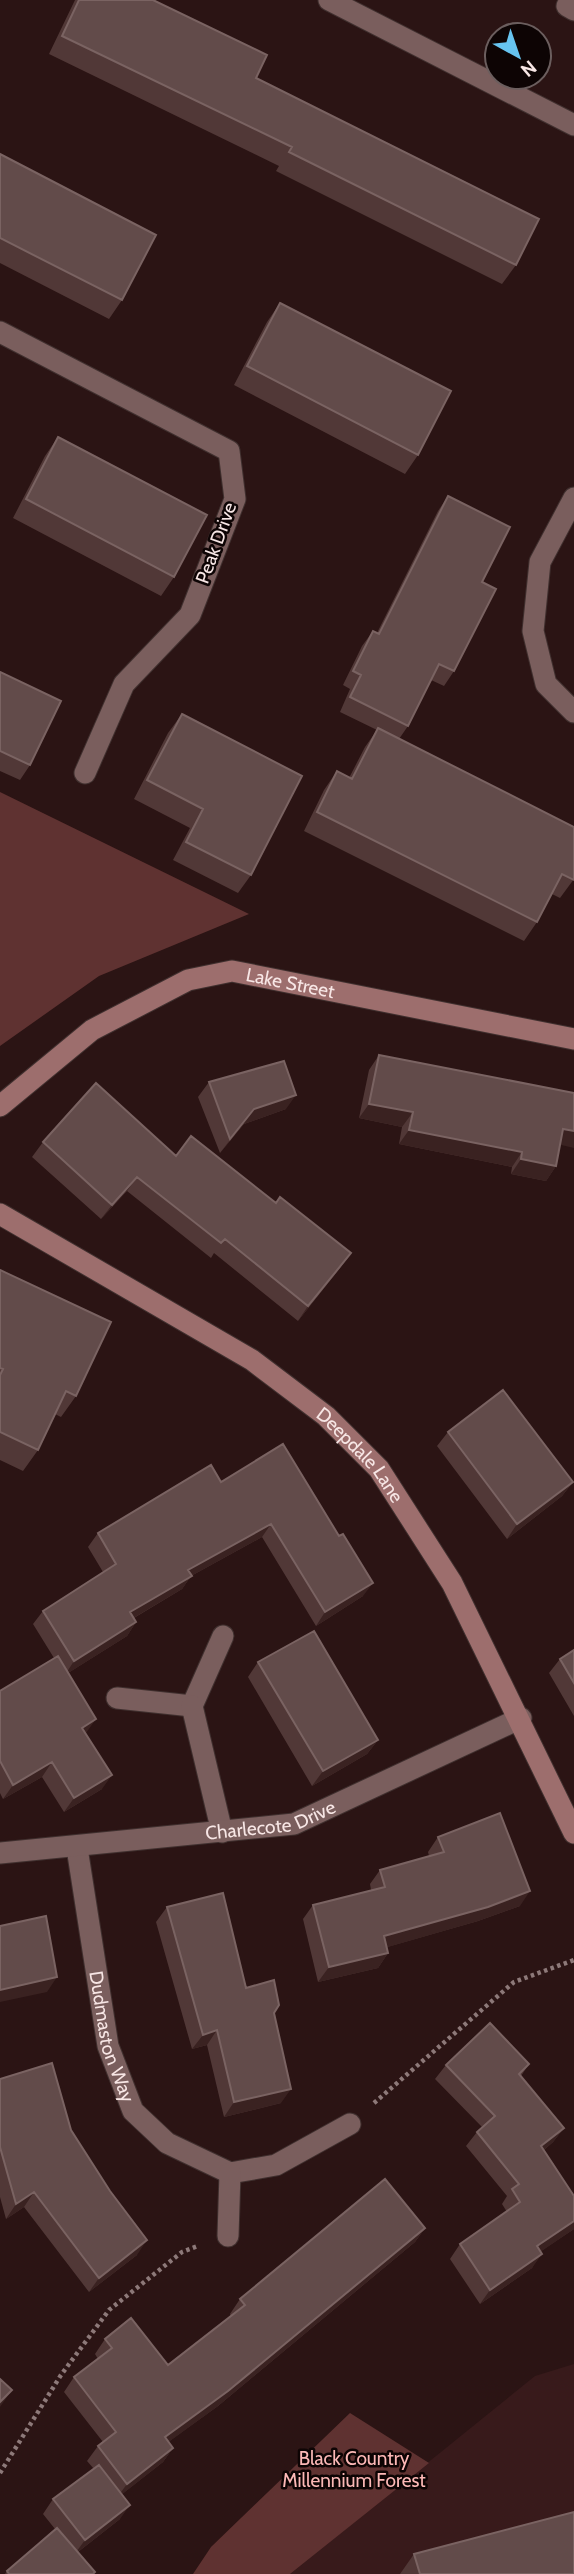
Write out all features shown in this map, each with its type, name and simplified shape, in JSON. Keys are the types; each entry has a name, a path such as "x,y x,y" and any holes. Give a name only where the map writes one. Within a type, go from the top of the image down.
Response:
{"street":[{"path":"329,0 574,125"},
{"name":"Peak Drive","path":"0,332 229,451 235,499 190,615 124,684 85,773"},
{"path":"574,498 540,562 533,631 546,684 574,712"},
{"name":"Lake Street","path":"0,1105 92,1030 188,980 232,971 574,1039"},
{"name":"Deepdale Lane","path":"0,1214 252,1360 326,1416 379,1469 437,1560 521,1718 574,1833"},
{"path":"222,1832 192,1706 223,1636"},
{"path":"117,1698 192,1706"},
{"name":"Charlecote Drive","path":"0,1853 294,1824 521,1718"},
{"name":"Dudmaston Way","path":"77,1847 108,2046 133,2111 167,2143 230,2173"},
{"path":"228,2236 230,2173 276,2165 350,2124"}],"path":[{"path":"350,2124 513,1982 574,1960"},
{"path":"0,2473 61,2375 109,2310 182,2252 228,2236"}],"shaded area":[{"path":"574,2364 574,2574 290,2574 535,2376"}],"green space":[{"path":"0,792 249,914 99,976 0,1046"},
{"name":"Black Country Millennium Forest","path":"350,2413 429,2463 290,2574 193,2574 211,2547"}],"building":[{"path":"79,0 153,0 267,55 256,78 539,219 516,265 289,152 292,147 62,36"},
{"path":"0,154 156,235 122,300 0,238"},
{"path":"280,303 451,391 418,455 247,366"},
{"path":"58,437 207,515 174,577 26,499"},
{"path":"448,496 510,527 482,582 496,589 454,671 439,664 408,726 350,697 361,675 353,671 373,631 379,634"},
{"path":"0,672 61,701 30,765 0,751"},
{"path":"182,714 302,776 251,875 186,842 203,809 147,780"},
{"path":"378,728 574,827 574,880 562,874 537,922 317,812 337,771 352,779"},
{"path":"379,1055 574,1093 574,1131 563,1129 556,1166 521,1159 522,1152 409,1130 413,1112 369,1104"},
{"path":"284,1061 296,1095 254,1109 230,1139 209,1082"},
{"path":"96,1083 176,1156 191,1136 276,1203 280,1197 351,1253 308,1306 225,1239 221,1243 137,1177 112,1205 43,1142"},
{"path":"0,1270 111,1322 76,1396 66,1391 38,1450 0,1432 0,1375 3,1369 0,1368"},
{"path":"503,1390 573,1482 517,1524 448,1432"},
{"path":"283,1444 339,1536 343,1534 373,1583 325,1612 271,1524 188,1570 192,1576 130,1612 136,1622 74,1661 43,1611 116,1564 98,1533 211,1465 221,1482"},
{"path":"314,1631 378,1740 323,1771 258,1662"},
{"path":"574,1650 574,1683 560,1659"},
{"path":"58,1656 96,1719 82,1728 112,1775 74,1798 52,1762 13,1785 0,1761 0,1691"},
{"path":"500,1813 530,1891 488,1907 384,1936 388,1953 329,1967 313,1905 385,1887 380,1870 444,1852 438,1837"},
{"path":"223,1893 246,1988 274,1980 279,2005 274,2013 291,2089 234,2102 217,2030 203,2035 167,1907"},
{"path":"46,1916 57,1977 0,1990 0,1926"},
{"path":"490,2023 529,2064 519,2074 564,2128 541,2146 574,2196 574,2221 537,2246 542,2254 490,2290 460,2244 520,2202 512,2189 519,2184 477,2132 495,2116 446,2065"},
{"path":"52,2063 71,2130 110,2191 147,2240 99,2278 34,2192 16,2204 0,2147 0,2079"},
{"path":"385,2179 425,2228 228,2391 165,2437 173,2448 127,2484 98,2446 116,2432 74,2377 112,2348 105,2339 131,2318 168,2365 245,2305 240,2299"},
{"path":"0,2379 12,2390 0,2402"},
{"path":"99,2465 130,2505 85,2540 53,2499"},
{"path":"574,2512 574,2574 420,2574 414,2554"},
{"path":"57,2528 95,2572 93,2574 9,2574 7,2571"}]}
